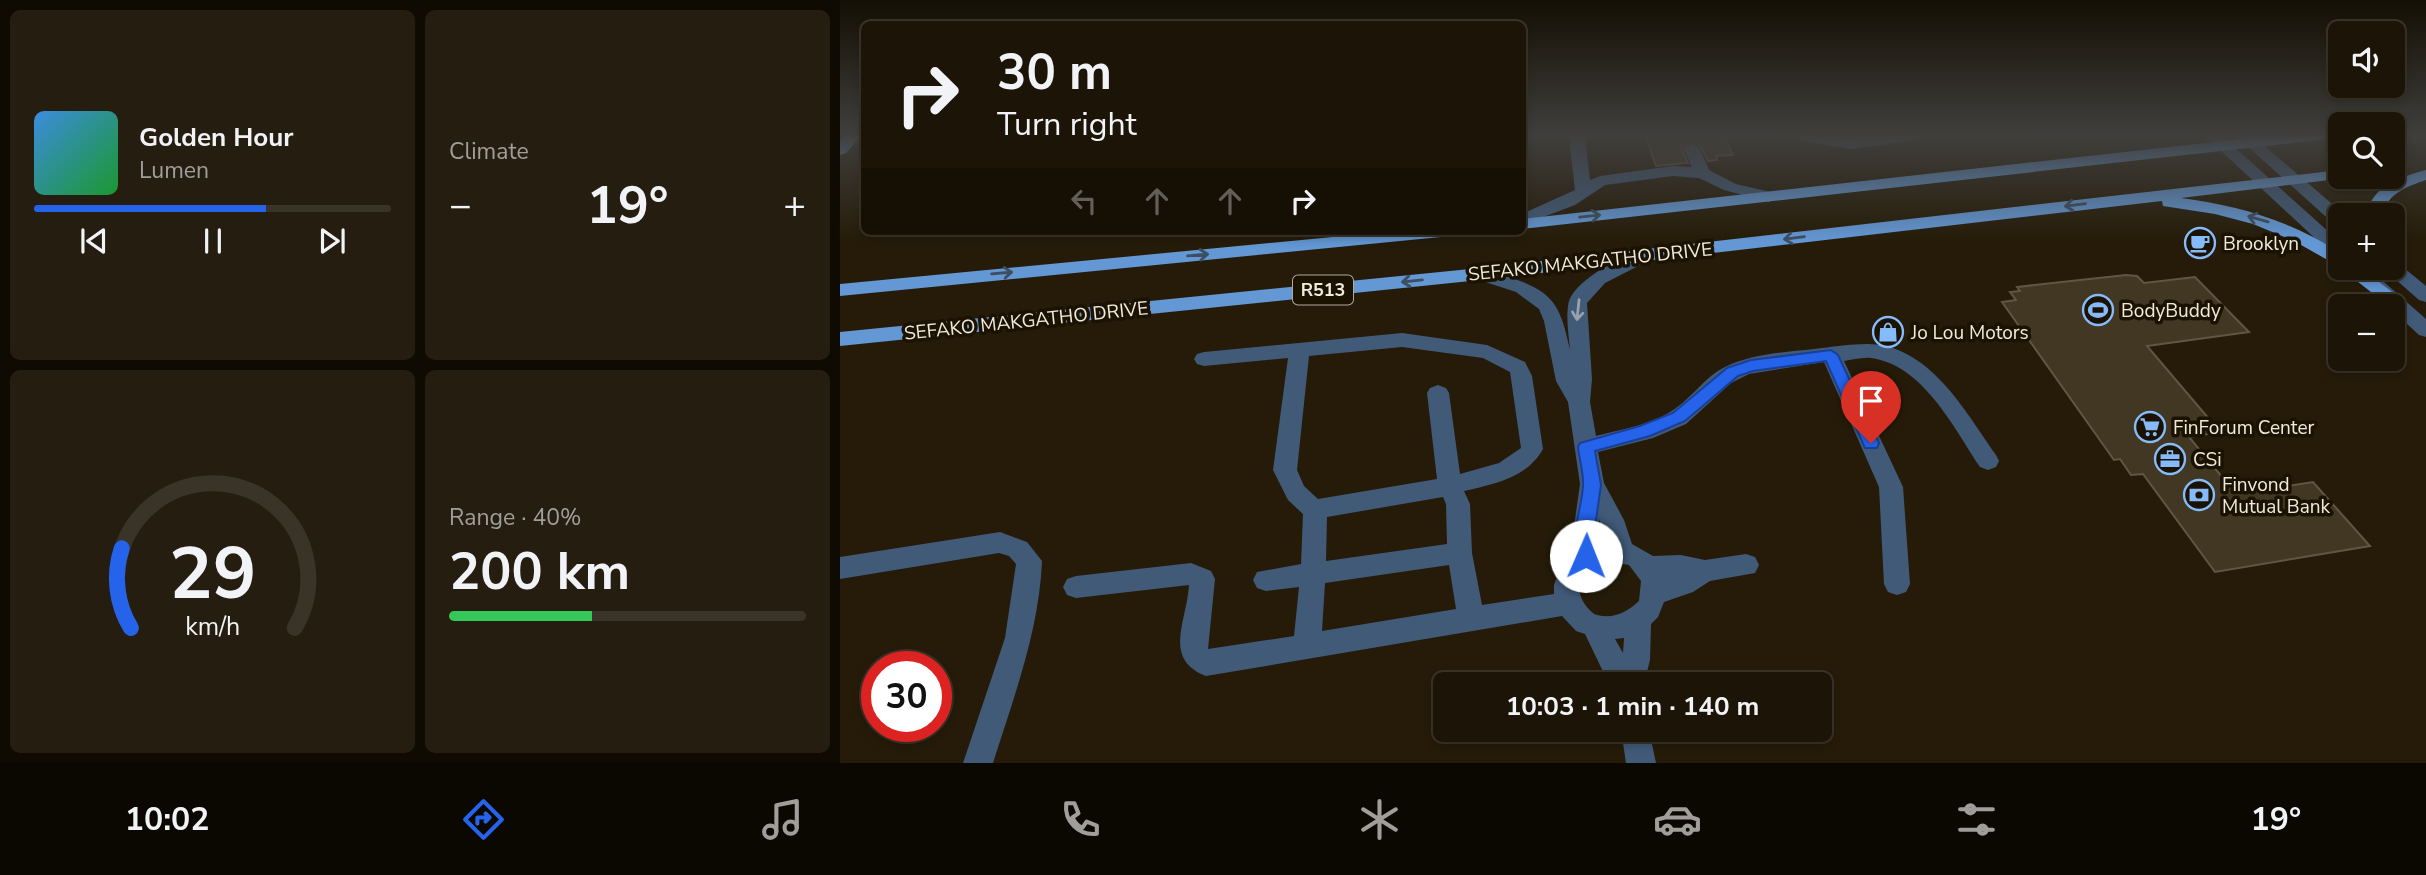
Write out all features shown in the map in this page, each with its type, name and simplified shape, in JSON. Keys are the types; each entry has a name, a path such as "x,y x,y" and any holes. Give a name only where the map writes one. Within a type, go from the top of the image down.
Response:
{"main road":[{"path":"1526,222 1769,197 1976,171"},
{"path":"2377,203 2404,182 2426,174"},
{"name":"SEFAKO MAKGATHO DRIVE","path":"840,340 1646,256 2328,176"},
{"path":"2121,200 2193,205 2251,217 2298,234 2328,253"},
{"path":"840,289 1409,235"},
{"path":"840,276 873,280 934,280"},
{"path":"2366,280 2387,294"}],"street":[{"path":"1581,171 1583,192"},
{"path":"2250,171 2328,241"},
{"path":"2283,171 2328,210"},
{"path":"1526,220 1552,209 1595,184 1614,178 1673,172 1702,173 1730,187 1769,197"},
{"path":"1586,556 1586,527 1592,485 1579,402 1582,379 1576,315 1579,299 1598,279 1646,256"},
{"path":"1480,274 1523,288 1543,301 1552,314 1566,381 1579,402"},
{"path":"2405,278 2426,296"},
{"path":"2371,280 2387,294"},
{"path":"2405,311 2426,330"},
{"path":"1204,359 1402,340 1453,345 1487,352 1518,367 1522,376 1532,449 1528,458 1515,466 1450,486 1315,509 1303,502 1291,488 1285,470 1299,350"},
{"path":"1586,447 1644,432 1679,417 1732,372 1751,365 1869,351 1888,353 1912,366 1932,382 1989,461"},
{"path":"1831,355 1891,487 1897,584"},
{"path":"1438,393 1450,486 1458,504 1460,553 1471,619"},
{"path":"1592,485 1612,520 1622,550"},
{"path":"1307,647 1315,509"},
{"path":"840,568 1000,542 1018,548 1029,561 1029,582 1017,636 978,763"},
{"path":"1603,550 1622,550 1637,556 1649,567 1653,575 1655,594 1652,603 1639,618 1617,628 1594,625 1583,620 1568,603 1566,582 1576,563 1586,556 1603,550"},
{"path":"1266,580 1460,553"},
{"path":"1649,567 1681,566 1705,570 1746,565"},
{"path":"1655,594 1684,584 1705,570"},
{"path":"1076,587 1191,574 1202,579 1203,594 1193,646 1196,657 1206,663 1568,603"},
{"path":"1633,672 1639,618"},
{"path":"1594,625 1618,672"},
{"path":"1638,742 1642,763"}],"building":[{"name":"FinForum Center","path":"2137,276 2144,283 2195,277 2249,332 2147,346 2210,420 2203,421 2214,433 2189,437 2236,494 2313,482 2370,546 2215,572 2143,474 2131,475 2120,459 2114,460 2002,302 2016,300 2010,292 2020,291 2017,287"}],"place":[{"name":"Brooklyn","path":"2200,243"},
{"name":"BodyBuddy","path":"2098,310"},
{"name":"Jo Lou Motors","path":"1888,332"},
{"name":"FinForum Center","path":"2150,427"},
{"name":"CSi","path":"2170,459"},
{"name":"Finvond Mutual Bank","path":"2199,495"}],"route":[{"path":"1586,556 1586,527 1592,485 1586,447 1644,432 1679,417 1732,372 1751,365 1831,355 1871,443"}]}
